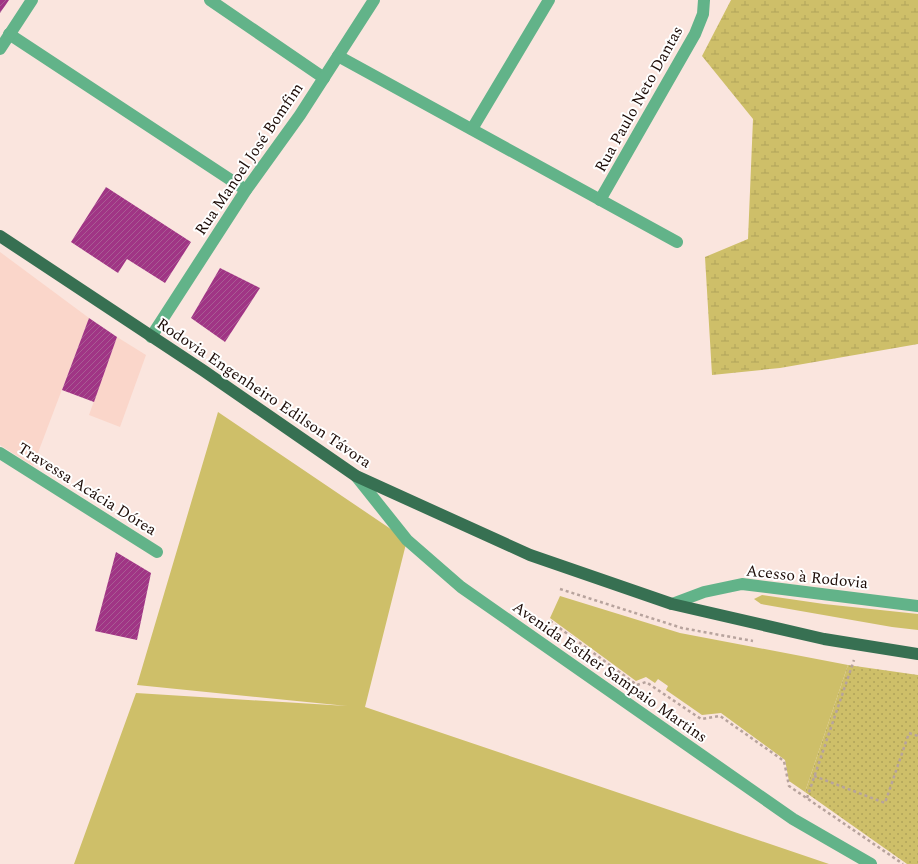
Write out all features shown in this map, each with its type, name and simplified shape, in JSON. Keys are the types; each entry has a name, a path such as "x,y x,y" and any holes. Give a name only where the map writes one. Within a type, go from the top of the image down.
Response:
{"main road":[{"name":"Rodovia Engenheiro Edilson Távora","path":"0,236 356,476 530,555 672,604 824,639 918,654"}],"street":[{"path":"0,50 32,0"},
{"path":"210,0 324,78"},
{"name":"Rua Manoel José Bomfim","path":"151,337 246,190 300,115 374,0"},
{"path":"472,128 549,0"},
{"name":"Rua Paulo Neto Dantas","path":"600,200 691,41 703,14 704,0"},
{"path":"9,34 246,190"},
{"path":"338,56 472,128 677,242"},
{"name":"Travessa Acácia Dórea","path":"0,453 157,552"},
{"name":"Avenida Esther Sampaio Martins","path":"356,476 407,540 461,588 793,819 871,864"},
{"name":"Acesso à Rodovia","path":"672,604 704,592 742,584 918,606"}],"path":[{"path":"550,621 636,685 646,682 701,719 720,716 784,761 789,786 903,864"},
{"path":"807,798 853,660 860,661"},
{"path":"814,776 885,803 909,733 918,736"}],"shaded area":[{"path":"0,252 89,318 33,466 0,445"},
{"path":"117,337 146,355 120,427 89,415"}],"green space":[{"path":"731,0 918,0 918,344 780,368 712,375 705,257 748,239 753,119 702,56"},
{"path":"218,412 407,540 365,707 829,864 74,864 136,693 347,706 137,685"},
{"path":"762,595 824,604 918,614 918,630 892,627 761,604 754,599"},
{"path":"560,596 680,633 848,665 805,792 789,781 785,760 721,713 702,715 666,690 668,686 658,679 655,683 646,677 636,681 550,618"},
{"path":"848,665 918,675 918,864 907,864 805,792"}],"building":[{"path":"0,0 9,0 0,13"},
{"path":"106,187 191,242 165,283 127,259 118,273 71,242"},
{"path":"220,268 260,288 225,342 191,318"},
{"path":"89,318 117,337 94,402 62,390"},
{"path":"116,552 151,573 137,640 95,631"}]}
